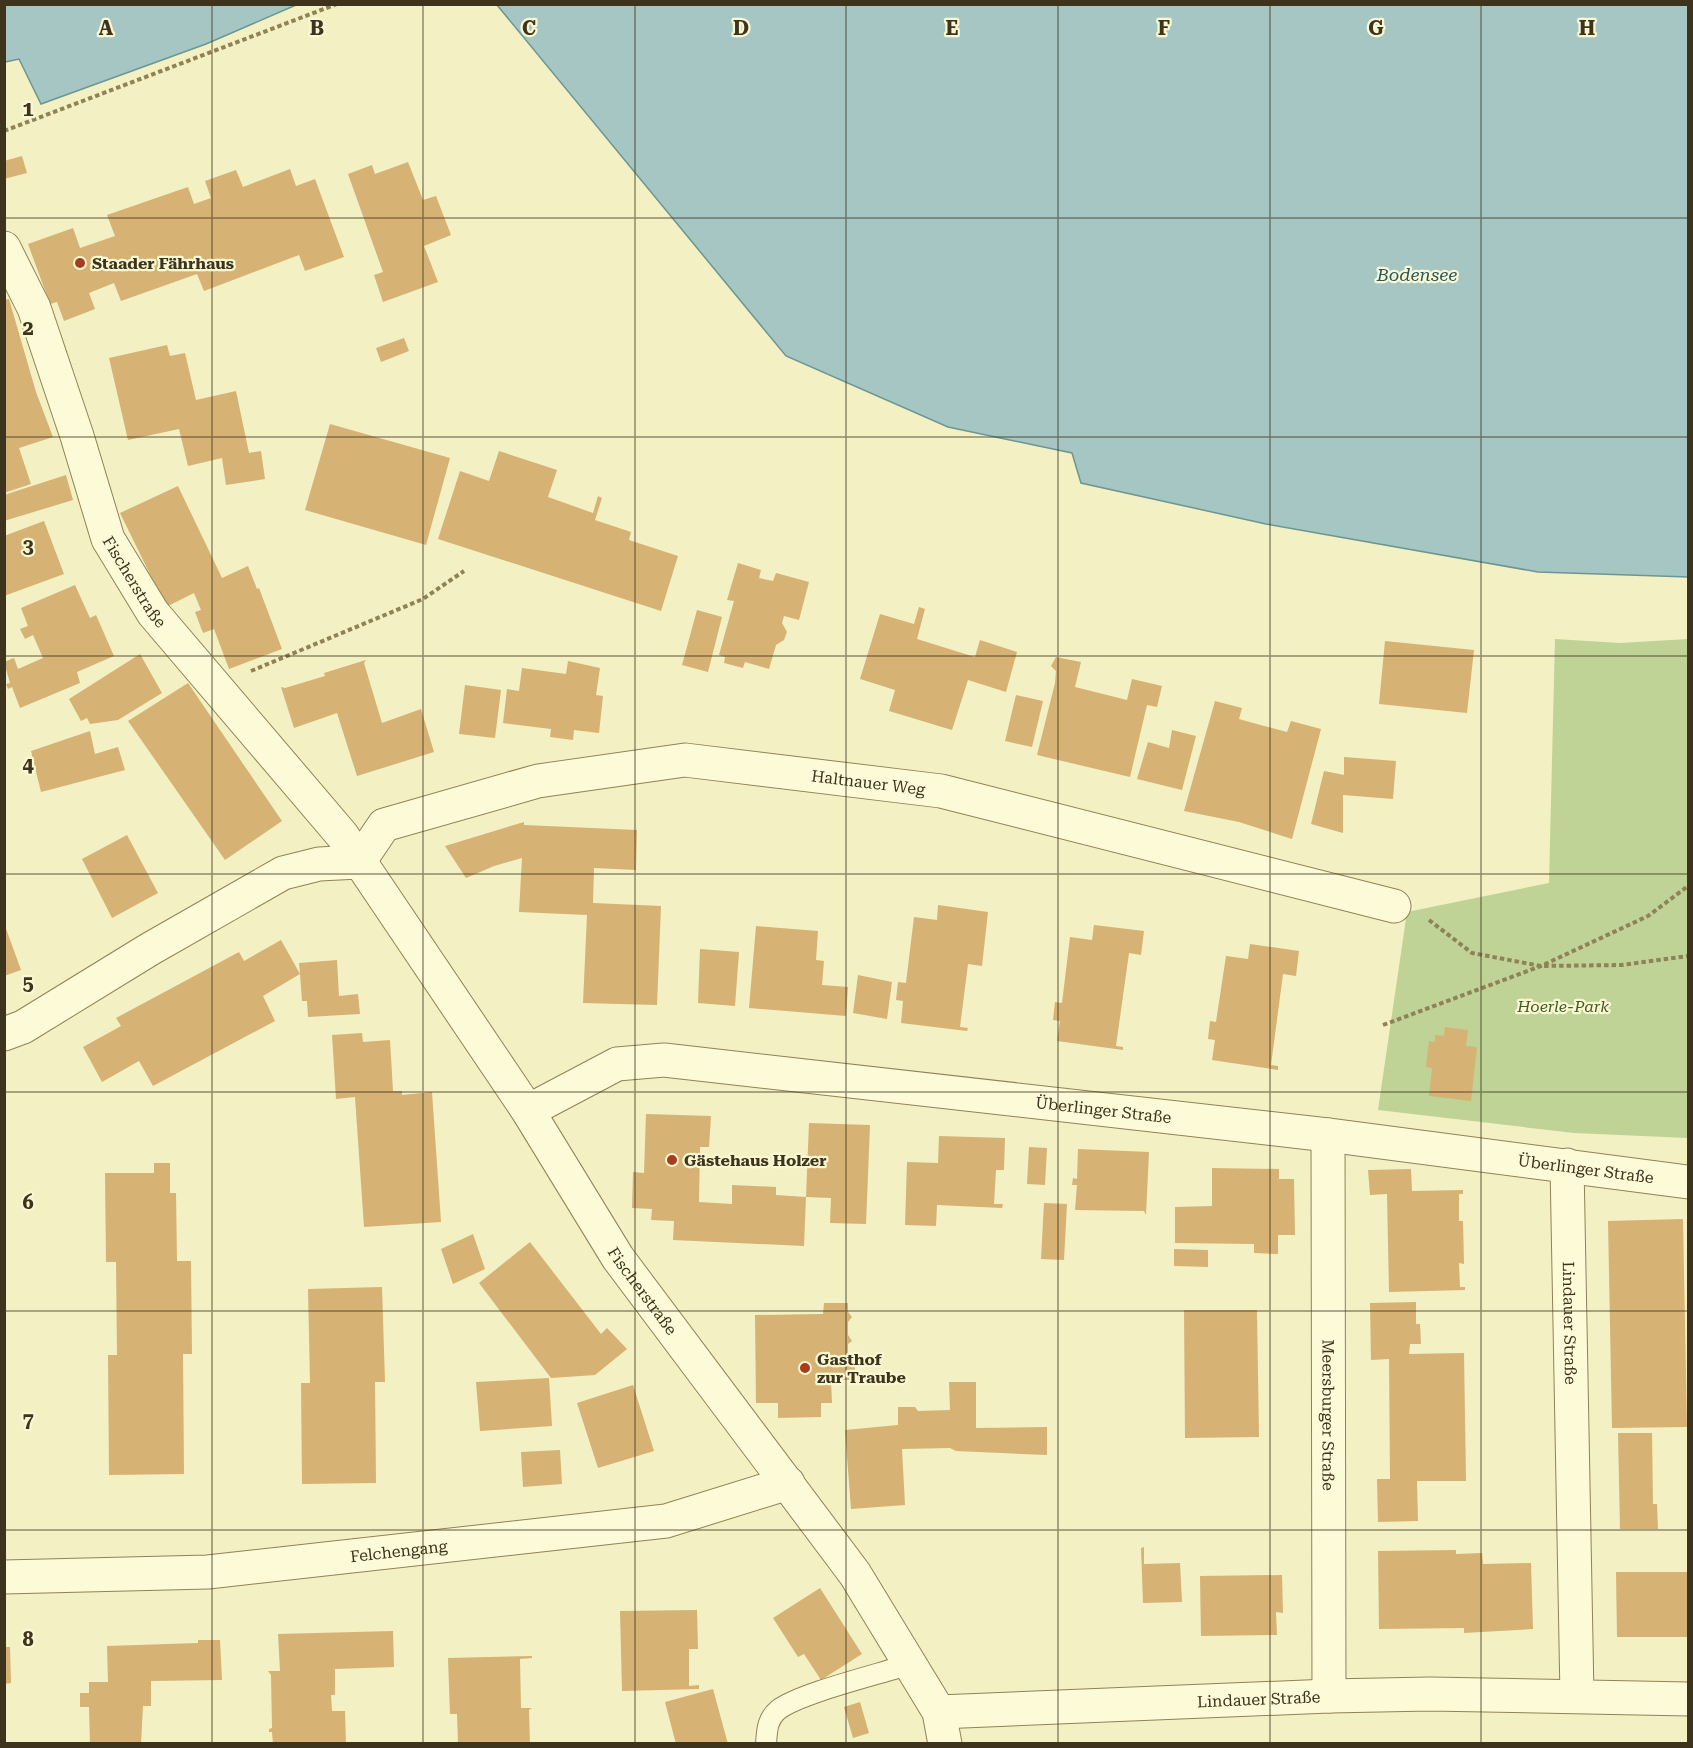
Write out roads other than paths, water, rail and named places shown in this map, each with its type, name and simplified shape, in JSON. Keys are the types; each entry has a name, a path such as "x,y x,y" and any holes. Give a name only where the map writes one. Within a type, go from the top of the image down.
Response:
{"street":[{"name":"Fischerstraße","path":"4,248 34,308 77,436 108,539 153,613 342,835 528,1111 618,1258 855,1574 939,1712"},
{"name":"Haltnauer Weg","path":"359,862 384,825 538,781 685,760 941,790 1408,910"},
{"path":"4,1034 23,1027 150,949 283,873 319,864 359,862"},
{"name":"Überlinger Straße","path":"528,1111 617,1064 664,1060 1328,1135 1689,1182"},
{"name":"Meersburger Straße","path":"1328,1135 1329,1696"},
{"name":"Lindauer Straße","path":"1567,1166 1577,1696"},
{"name":"Felchengang","path":"4,1577 208,1572 666,1521 788,1483"},
{"name":"Lindauer Straße","path":"939,1712 1329,1696 1577,1696 1689,1699"},
{"path":"939,1712 945,1743"}],"lane":[{"path":"766,1743 768,1722 778,1710 809,1696 910,1664"}],"water":[{"path":"4,5 296,5 206,44 41,104 19,59 5,62"},
{"name":"Bodensee","path":"497,5 1688,5 1688,577 1538,572 1266,524 1081,483 1072,453 948,427 786,356"}],"place":[{"name":"Staader Fährhaus","path":"80,263"},
{"name":"Gästehaus Holzer","path":"672,1160"},
{"name":"Gasthof zur Traube","path":"805,1368"}],"park label":[{"name":"Hoerle-Park","path":"1563,1006"}]}
